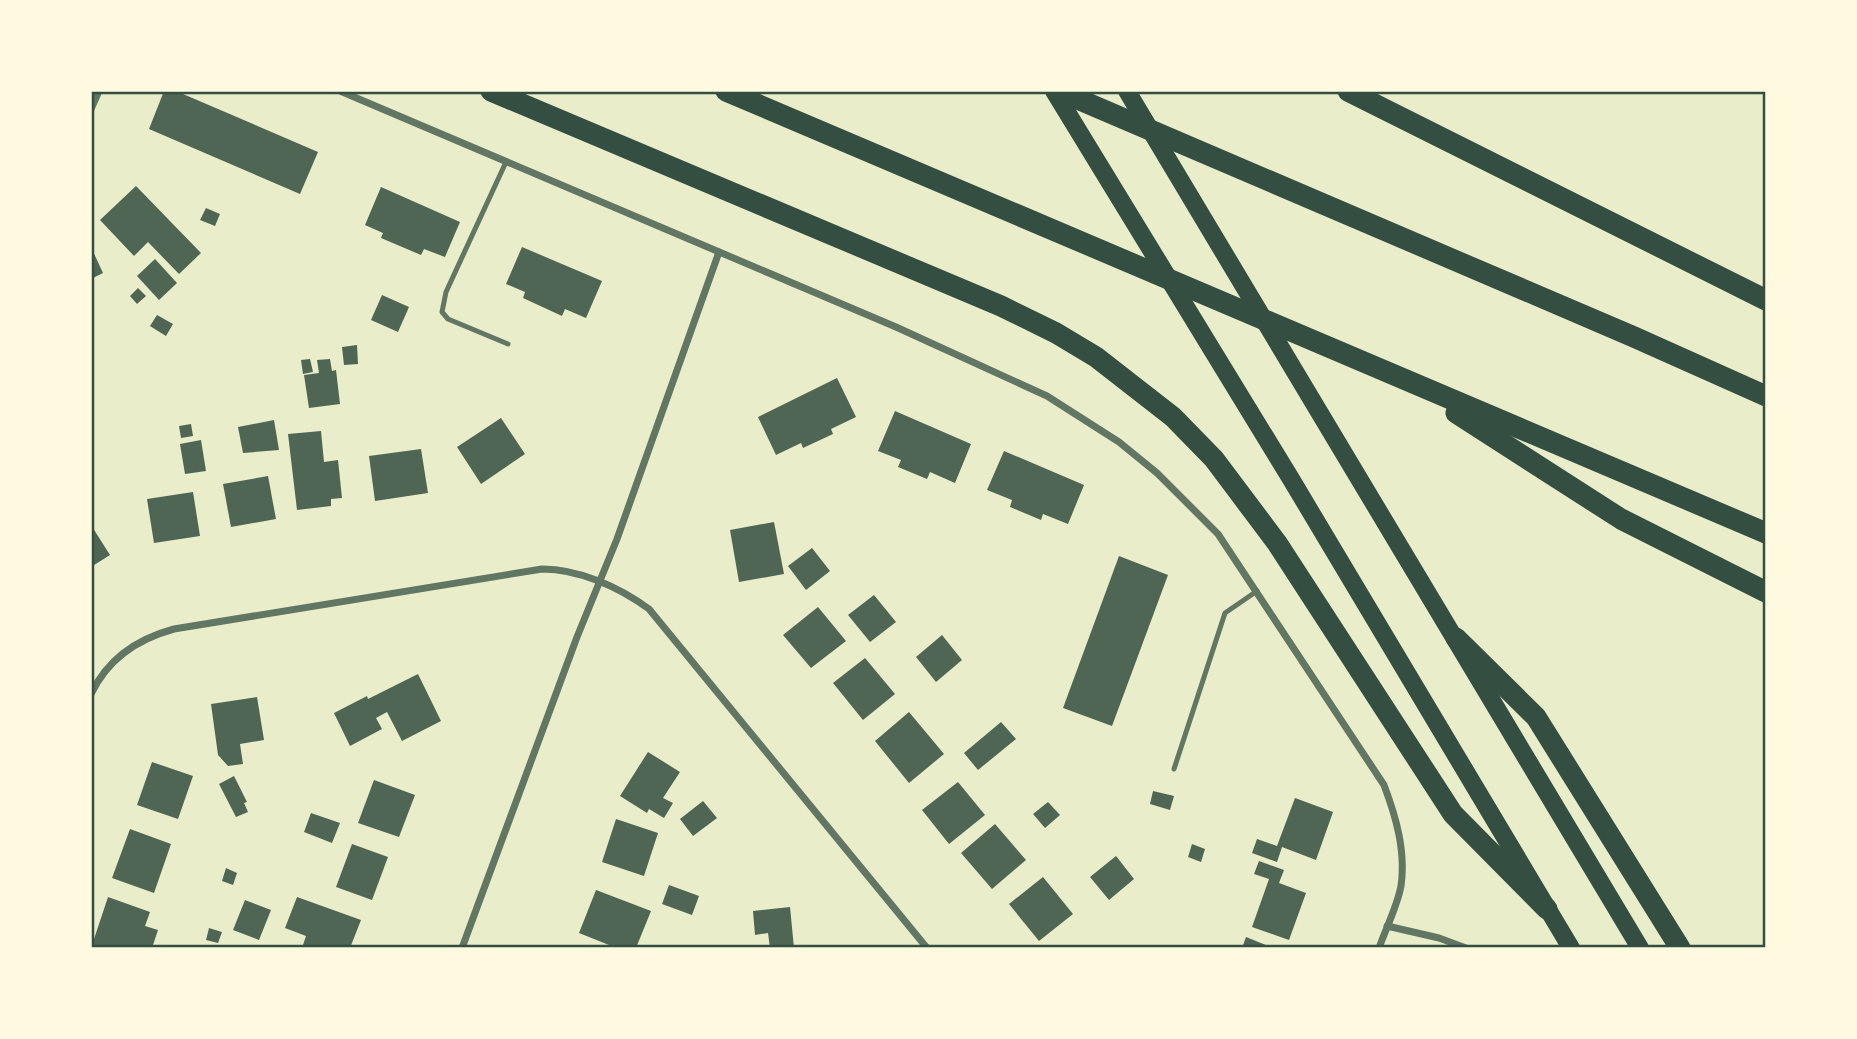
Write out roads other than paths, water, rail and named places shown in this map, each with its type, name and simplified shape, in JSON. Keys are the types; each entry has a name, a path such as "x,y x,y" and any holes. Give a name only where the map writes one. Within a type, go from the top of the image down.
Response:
{"highway":[{"path":"491,91 1001,306 1066,339 1133,384 1173,417 1214,458 1277,543 1453,814 1547,909"},
{"path":"726,91 1766,533"},
{"path":"1059,91 1766,396"},
{"path":"1348,91 1766,300"},
{"path":"1407,382 1621,519 1766,593"},
{"path":"1456,638 1536,717 1680,948"}],"main road":[{"path":"1054,91 1291,479 1571,948"},
{"path":"1127,91 1640,948"}],"street":[{"path":"91,109 99,91"},
{"path":"340,91 896,327 1057,402 1119,442 1166,481 1218,534 1384,785 1396,818 1401,844 1401,886 1379,948"},
{"path":"462,948 577,637 600,582 719,252"},
{"path":"91,694 113,660 138,642 174,629 542,569 562,569 600,582 649,608 927,948"},
{"path":"1387,926 1439,938 1466,948"}],"lane":[{"path":"506,162 446,292 442,312 448,319 508,344"},
{"path":"1174,769 1225,613 1257,590"}]}
